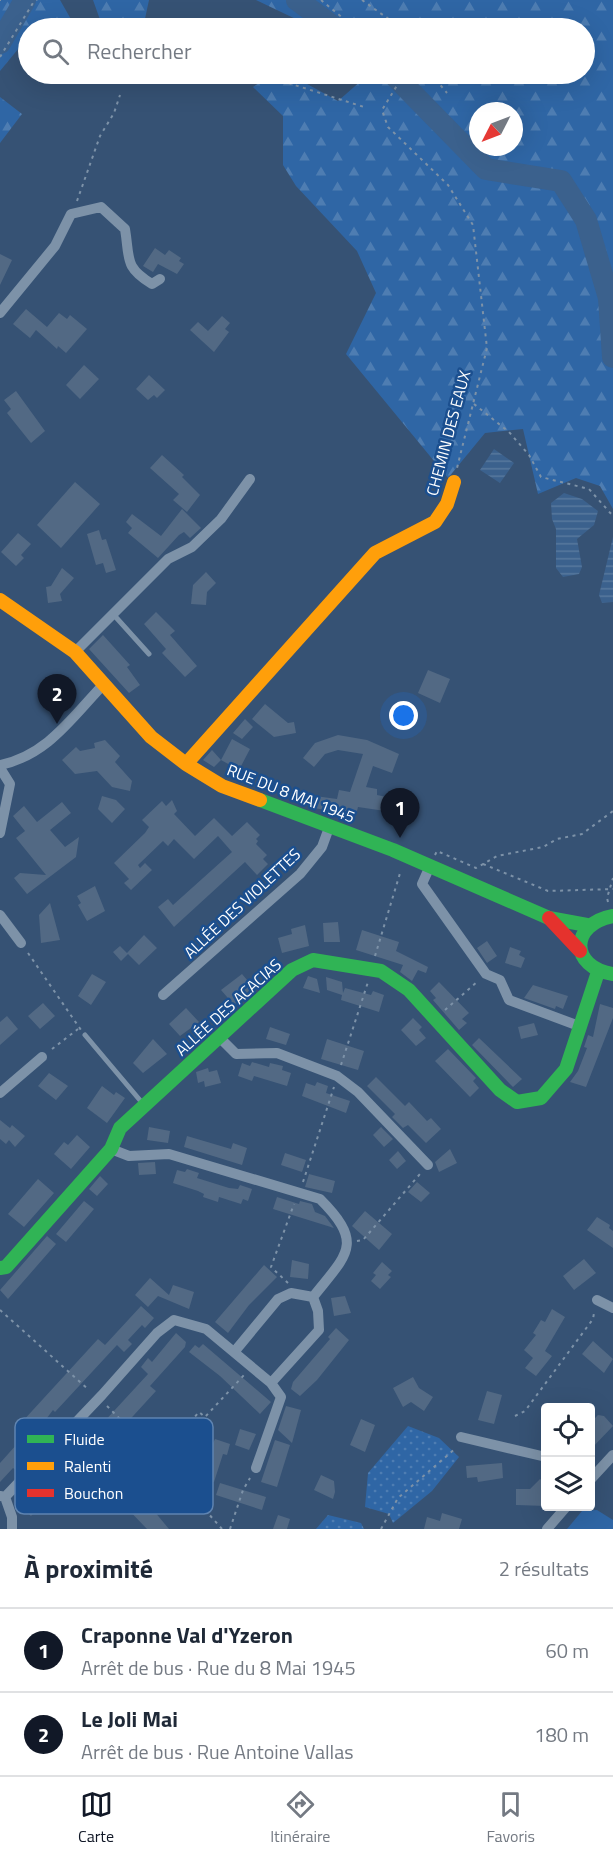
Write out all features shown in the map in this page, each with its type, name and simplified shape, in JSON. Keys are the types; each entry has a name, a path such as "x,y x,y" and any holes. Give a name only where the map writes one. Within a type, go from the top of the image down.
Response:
{"street":[{"path":"0,313 55,246 71,214 101,207 125,229 129,264 138,276 152,284 160,279"},
{"path":"75,652 168,559 192,547 221,519 250,479"},
{"name":"CHEMIN DES EAUX","path":"186,764 375,553 435,522 447,504 454,482"},
{"name":"RUE DU 8 MAI 1945","path":"0,600 51,633 75,652 151,737 186,764 222,786 330,825 549,918 587,925"},
{"path":"0,833 10,784 0,766 14,762 46,745 104,684"},
{"name":"ALLÉE DES VIOLETTES","path":"163,995 300,874 322,847 330,825"},
{"path":"430,866 422,884 486,974 500,980 509,1000 579,1026"},
{"path":"580,951 580,941 587,925 611,911"},
{"path":"0,915 21,943"},
{"name":"RUE DU 8 MAI 1945","path":"549,918 580,951 584,960 598,972"},
{"name":"ALLÉE DES ACACIAS","path":"0,1268 6,1267 111,1149 120,1128 292,970 313,960 381,971 409,990 500,1090 517,1102 541,1098 566,1069 598,972"},
{"path":"598,972 613,974"},
{"path":"219,1037 236,1054 277,1053 337,1076 358,1092 428,1165"},
{"path":"0,1093 42,1057"},
{"path":"111,1149 129,1156 169,1154 320,1199 337,1217 348,1237 344,1257 313,1297"},
{"path":"235,1350 278,1299 291,1293 313,1297"},
{"path":"271,1383 319,1329 318,1311 313,1297"},
{"path":"597,1300 613,1308"},
{"path":"81,1418 157,1333 174,1320 206,1329 235,1350 271,1383 281,1397 256,1468"},
{"path":"460,1437 541,1456"},
{"path":"595,1469 613,1455"},
{"path":"12,1529 12,1517 3,1497 15,1485"},
{"path":"548,1529 563,1511"}],"lane":[{"path":"113,614 149,654"},
{"path":"85,1035 95,1050 144,1106"}],"path":[{"path":"24,18 37,0"},
{"path":"321,0 343,18"},
{"path":"362,0 387,18"},
{"path":"0,57 18,28"},
{"path":"292,84 364,107"},
{"name":"CHEMIN DES EAUX","path":"397,84 382,110 388,127 448,185 473,225 487,348 454,482"},
{"path":"439,84 447,93"},
{"path":"71,214 90,169 100,136 114,113 120,95"},
{"path":"474,404 509,432 529,455 541,477 589,489 613,516"},
{"path":"430,866 437,851 476,868 497,856 543,847 557,839 582,834 613,811"},
{"path":"483,864 548,891 611,889"},
{"path":"376,954 400,876"},
{"path":"611,911 607,898 613,878"},
{"path":"21,943 85,1035"},
{"path":"454,1002 486,974"},
{"path":"344,1055 364,993"},
{"path":"42,1057 79,1028"},
{"path":"306,1171 332,1094"},
{"path":"363,1240 415,1179"},
{"path":"291,1293 288,1283 271,1267 298,1193"},
{"path":"515,1416 525,1411 593,1318 597,1300"},
{"path":"0,1310 101,1397 121,1418"},
{"path":"194,1418 199,1412 205,1417 252,1366"},
{"path":"381,1529 398,1498 454,1452 460,1437"},
{"path":"230,1529 243,1490 256,1468"},
{"path":"209,1514 222,1529"}],"green space":[{"path":"0,0 60,0 70,18 18,18 18,49 0,71"},
{"path":"93,0 149,0 145,18 99,18"},
{"path":"256,0 613,0 613,509 600,486 576,478 538,494 523,429 485,433 448,478 346,354 376,293 357,251 296,186 283,165 283,116 253,87 258,84 307,84 338,101 357,84 595,84 595,18 294,18"},
{"path":"0,97 22,114 0,143"},
{"path":"408,1426 439,1438 459,1457 432,1491 393,1523 389,1514 365,1507 368,1473"},
{"path":"595,1510 613,1520 613,1529 567,1529 582,1511"},
{"path":"328,1515 361,1523 364,1529 316,1529"}],"shaded area":[{"path":"494,449 514,463 500,483 480,470"},
{"path":"564,493 582,499 598,511 594,525 577,539 582,567 579,574 563,577 556,568 556,529 552,519 551,503"},
{"path":"613,537 613,602 602,603 599,595"}],"building":[{"path":"155,248 165,255 169,250 181,258 179,261 184,264 177,274 158,264 153,272 143,266"},
{"path":"0,254 12,260 0,285"},
{"path":"26,309 47,327 59,313 67,319 70,315 87,329 66,353 58,346 57,349 36,330 30,338 13,324"},
{"path":"222,316 230,323 225,329 229,332 214,352 190,330 198,322 208,331"},
{"path":"84,365 99,379 80,399 66,385"},
{"path":"149,375 165,390 157,398 154,395 148,400 136,389"},
{"path":"16,391 45,431 31,443 7,413 11,409 4,400"},
{"path":"162,455 184,475 182,477 200,495 187,512 173,500 179,494 150,468"},
{"path":"75,482 100,504 61,548 37,525"},
{"path":"182,509 201,528 190,538 184,532 179,535 158,558 128,533 132,528 126,522 132,514 161,536"},
{"path":"99,530 102,540 106,539 116,570 106,573 103,563 96,565 87,534"},
{"path":"18,533 31,544 21,555 24,558 16,566 1,552"},
{"path":"62,568 74,578 60,594 62,601 48,603 46,587 51,586"},
{"path":"206,572 216,583 207,592 206,605 191,604 193,585"},
{"path":"156,612 175,631 170,635 197,666 185,677 162,653 166,649 144,624"},
{"path":"103,635 130,665 127,667 140,685 129,693 89,649"},
{"path":"428,670 450,679 440,703 418,693"},
{"path":"265,704 288,723 294,722 296,733 274,737 252,719"},
{"path":"245,719 253,727 242,739 233,733"},
{"path":"338,735 367,740 399,754 392,773 373,766 366,787 377,789 377,795 387,797 385,811 358,807 356,815 314,808 315,796 337,799 339,790 350,792 363,754 338,750 325,754 314,767 303,758 315,743"},
{"path":"232,739 250,749 239,770 221,760"},
{"path":"105,740 120,756 115,762 132,781 130,791 112,787 97,771 75,774 62,760 76,747 80,751 95,748 94,743"},
{"path":"212,750 221,760 214,767 203,760"},
{"path":"102,796 116,800 125,809 112,823 98,809"},
{"path":"172,800 177,811 174,814 195,836 214,818 232,836 247,822 260,835 256,839 258,841 256,844 267,855 263,859 268,864 257,875 245,862 174,927 158,907 168,899 173,905 232,852 218,836 194,859 174,839 168,846 163,841 138,865 140,868 145,863 152,870 131,890 124,883 129,879 114,863 149,827 142,820 162,801 166,806"},
{"path":"62,802 71,813 50,830 65,847 79,837 76,857 27,894 14,878 20,873 46,875 16,838 25,831 13,816 24,806 37,822"},
{"path":"95,886 105,911 87,921 78,905 81,903 77,896"},
{"path":"50,903 60,940 41,943 39,915"},
{"path":"338,922 340,942 324,942 323,923"},
{"path":"305,925 309,946 282,953 278,938 292,934 291,929"},
{"path":"362,930 399,942 396,951 428,967 426,973 418,970 412,981 400,972 403,965 356,950"},
{"path":"144,935 157,948 139,965 128,954 121,961 113,952 120,946 127,953"},
{"path":"487,941 497,956 487,963 477,948"},
{"path":"510,947 521,951 519,955 525,958 521,968 505,963"},
{"path":"92,974 106,982 91,1005 78,996"},
{"path":"242,974 253,987 234,1005 221,990"},
{"path":"308,976 317,979 320,993 303,988"},
{"path":"326,977 342,982 343,993 345,988 371,995 373,991 384,995 379,1012 341,1000 342,995 327,990"},
{"path":"439,982 469,1013 462,1019 467,1023 459,1030 433,1000 436,998 430,991"},
{"path":"533,985 568,996 563,1009 556,1006 555,1009 524,998"},
{"path":"43,1003 55,1016 40,1029 28,1016"},
{"path":"600,1004 613,1008 613,1018 586,1087 570,1082 578,1071 587,1048 584,1047 588,1035 593,1037"},
{"path":"186,1008 199,1022 180,1036 169,1024"},
{"path":"7,1016 18,1029 0,1045 0,1022"},
{"path":"413,1018 422,1027 419,1030 426,1038 416,1046 401,1030"},
{"path":"534,1023 538,1035 521,1039 518,1027"},
{"path":"270,1027 290,1034 286,1045 266,1039"},
{"path":"479,1038 522,1079 513,1087 472,1045"},
{"path":"153,1039 167,1054 143,1073 133,1063"},
{"path":"327,1039 364,1051 358,1070 321,1059"},
{"path":"448,1049 476,1078 473,1081 479,1088 470,1097 435,1061"},
{"path":"252,1062 269,1067 270,1063 283,1066 282,1070 291,1073 287,1086 254,1076 252,1081 238,1076 242,1063 250,1066"},
{"path":"208,1068 209,1072 217,1070 221,1083 205,1087 204,1081 198,1083 196,1072"},
{"path":"49,1073 68,1086 56,1100 38,1086"},
{"path":"376,1077 405,1106 409,1102 427,1121 431,1118 441,1129 426,1143 408,1125 403,1128 392,1117 395,1114 367,1086"},
{"path":"317,1082 328,1086 326,1093 350,1101 346,1113 302,1096 306,1083 315,1086"},
{"path":"102,1086 114,1095 116,1092 125,1098 107,1123 87,1108"},
{"path":"0,1120 10,1128 12,1125 25,1136 15,1147 9,1140 6,1144 0,1139"},
{"path":"149,1127 170,1131 168,1143 147,1140"},
{"path":"381,1127 393,1139 384,1147 373,1135"},
{"path":"77,1135 90,1147 71,1169 54,1154 64,1142 68,1145"},
{"path":"187,1136 231,1149 233,1143 247,1148 242,1165 184,1147"},
{"path":"450,1149 457,1163 439,1172 435,1162"},
{"path":"398,1151 406,1161 397,1169 389,1160"},
{"path":"285,1153 306,1160 302,1172 281,1165"},
{"path":"155,1162 156,1174 139,1175 138,1163"},
{"path":"187,1169 199,1173 197,1178 229,1188 238,1189 240,1185 252,1189 248,1201 243,1199 241,1204 219,1197 218,1202 203,1197 204,1194 198,1191 173,1183 177,1170 185,1172"},
{"path":"309,1174 335,1181 332,1193 305,1187"},
{"path":"100,1176 108,1184 97,1196 89,1189"},
{"path":"38,1179 54,1193 24,1227 8,1214"},
{"path":"417,1182 430,1193 421,1202 408,1192"},
{"path":"277,1197 299,1204 300,1201 312,1204 315,1212 325,1216 334,1228 273,1209"},
{"path":"84,1201 94,1209 66,1242 56,1234"},
{"path":"365,1211 392,1234 379,1250 352,1226"},
{"path":"597,1217 610,1225 609,1228 613,1231 613,1248 587,1230"},
{"path":"47,1236 56,1244 8,1299 0,1290"},
{"path":"584,1259 596,1273 574,1290 563,1276"},
{"path":"292,1260 309,1264 308,1279 290,1277"},
{"path":"382,1262 392,1271 388,1275 391,1277 380,1289 371,1281 376,1275 373,1273"},
{"path":"264,1265 277,1277 249,1305 228,1333 215,1322"},
{"path":"150,1278 169,1295 173,1285 194,1292 189,1309 158,1296 148,1307 135,1295"},
{"path":"345,1296 351,1313 334,1316 331,1298"},
{"path":"141,1306 154,1318 145,1328 142,1325 128,1340 132,1344 124,1352 117,1345 55,1412 53,1410 47,1418 26,1418 98,1339 105,1345"},
{"path":"552,1309 565,1317 545,1351 552,1356 536,1376 525,1368 533,1358 524,1350 536,1335 533,1333 541,1320 545,1322"},
{"path":"336,1328 349,1340 317,1380 300,1396 291,1389 293,1382 330,1339 328,1337"},
{"path":"176,1333 186,1342 185,1347 150,1386 156,1391 131,1418 107,1418 148,1374 141,1367 148,1358 152,1362"},
{"path":"593,1341 613,1359 604,1373 582,1354"},
{"path":"203,1344 271,1402 260,1414 220,1376 189,1352 195,1345 199,1348"},
{"path":"413,1377 419,1388 433,1397 424,1411 411,1402 403,1407 393,1388"},
{"path":"487,1391 502,1395 494,1424 478,1420"},
{"path":"286,1406 301,1410 292,1443 278,1430"},
{"path":"598,1415 604,1416 613,1426 595,1445 595,1418"},
{"path":"361,1419 375,1425 365,1452 350,1445"},
{"path":"240,1429 256,1434 249,1450 235,1445"},
{"path":"215,1439 230,1444 227,1455 223,1454 214,1482 213,1482 213,1443"},
{"path":"275,1440 290,1445 277,1487 261,1482"},
{"path":"15,1446 15,1470 13,1468 0,1482 0,1463"},
{"path":"502,1463 503,1478 478,1482 477,1477 467,1478 466,1466"},
{"path":"321,1475 334,1481 333,1499 314,1490"},
{"path":"541,1480 541,1506 516,1505 516,1489 530,1489"},
{"path":"220,1483 266,1497 262,1510 216,1495"},
{"path":"442,1513 462,1519 459,1529 424,1529 427,1517 440,1521"},
{"path":"133,1514 156,1514 169,1529 147,1529"},
{"path":"278,1515 290,1519 287,1529 273,1529"}],"waterway":[{"path":"0,43 25,0"},
{"path":"297,0 321,18"},
{"path":"403,84 486,169 561,181 586,220 609,298 613,357"}],"traffic: fast":[{"path":"260,800 393,850 549,918 587,925"},
{"path":"613,916 589,927 580,945 582,955 588,963 599,970 613,974"},
{"path":"0,1268 6,1267 111,1149 120,1128 292,970 313,960 381,971 409,990 500,1090 517,1102 541,1098 566,1069 598,972"}],"traffic: slow":[{"path":"186,764 375,553 435,522 447,504 454,482"},
{"path":"0,600 75,652 151,737 186,764 222,786 260,800"}],"traffic: jam":[{"path":"549,918 580,951"}],"place":[{"name":"Le Joli Mai","path":"57,724"},
{"name":"Craponne Val d'Yzeron","path":"400,838"}]}
